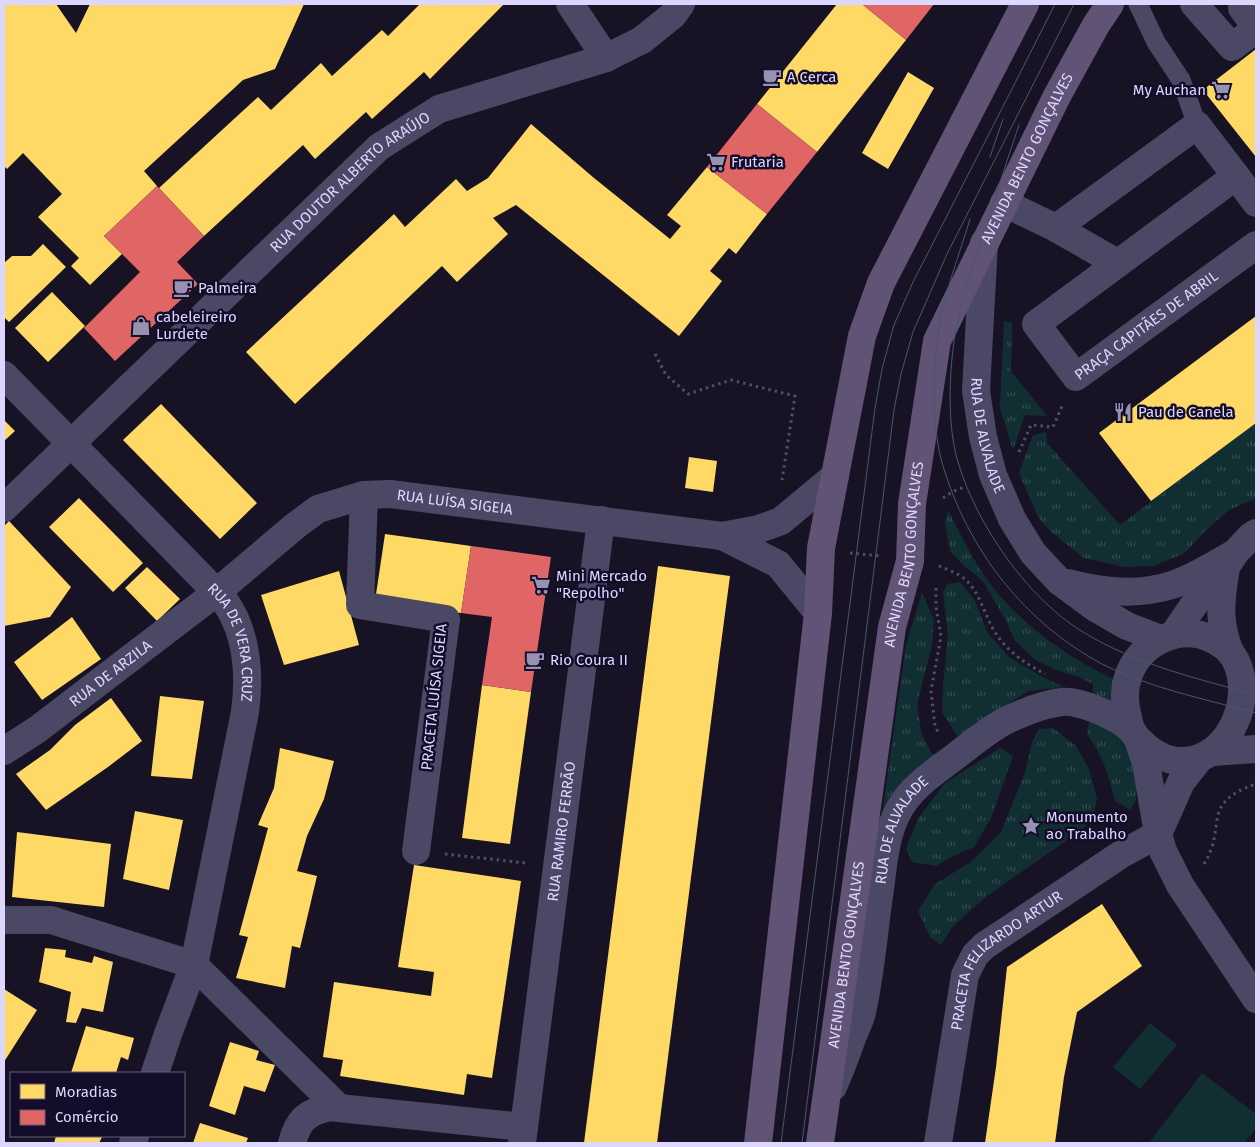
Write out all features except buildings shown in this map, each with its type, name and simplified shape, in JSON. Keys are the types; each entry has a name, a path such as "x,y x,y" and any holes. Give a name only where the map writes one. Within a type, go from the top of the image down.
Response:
{"main road":[{"path":"758,1143 818,613 821,548 862,336 881,283 1025,4"},
{"name":"AVENIDA BENTO GONÇALVES","path":"820,1143 892,627 910,561 912,504 937,341 1066,79 1110,4"}],"street":[{"path":"570,4 606,58"},
{"name":"RUA DOUTOR ALBERTO ARAÚJO","path":"4,508 379,147 439,109 606,58 642,40 673,15 681,4"},
{"path":"1194,4 1232,47 1256,28 1242,8 1247,4"},
{"path":"1056,228 1197,125 1255,200"},
{"name":"PRAÇA CAPITÃES DE ABRIL","path":"1236,176 1036,324 1076,376 1256,245"},
{"path":"1004,203 1056,228 1117,263"},
{"name":"RUA DE ALVALADE","path":"984,244 976,391 983,437 992,475 1012,519 1033,553 1059,581 1094,607 1127,626 1167,636"},
{"name":"RUA DE VERA CRUZ","path":"4,375 217,592 231,609 240,632 246,664 247,696 194,965 155,1072"},
{"name":"RUA LUÍSA SIGEIA","path":"217,592 318,509 364,495 390,494 722,536 759,529 781,521 835,476"},
{"name":"PRACETA LUÍSA SIGEIA","path":"364,495 360,605 446,619 416,851"},
{"name":"RUA RAMIRO FERRÃO","path":"523,1135 601,520"},
{"path":"1167,636 1206,587 1250,537 1256,533"},
{"name":"RUA LUÍSA SIGEIA","path":"722,536 778,564 818,613"},
{"path":"1059,581 1096,590 1116,592 1142,591 1173,584 1230,560"},
{"path":"1158,834 1181,782 1228,736 1240,708 1240,677 1223,635 1221,619 1221,605 1230,560"},
{"name":"RUA DE ARZILA","path":"4,750 38,729 217,592"},
{"path":"1230,652 1216,641 1202,634 1192,632 1167,636 1148,647 1128,675 1125,689 1125,711 1146,764 1158,834 1163,851 1180,885 1256,1000"},
{"name":"RUA DE ALVALADE","path":"825,1110 862,1013 887,837 905,800 920,782 952,759 1005,721 1029,711 1062,702 1080,704 1107,714 1134,734"},
{"path":"1134,734 1153,752 1167,759 1181,761 1256,749"},
{"name":"PRACETA FELIZARDO ARTUR","path":"938,1143 965,976 975,955 984,946 1112,861 1158,834"},
{"path":"4,920 51,920 194,965 338,1107"},
{"path":"292,1143 304,1117 311,1112 329,1107 523,1135"}],"lane":[{"path":"1138,4 1156,42 1181,80 1197,125"}],"path":[{"path":"655,354 666,375 688,394 730,380 795,396 777,512 781,521"},
{"path":"940,503 952,492 1013,466 1031,425 1053,427 1076,376"},
{"path":"821,548 910,561"},
{"path":"935,573 935,564 959,575 970,584 999,638 1012,652 1028,664 1050,676"},
{"path":"935,581 936,607 942,636 931,691 935,726 952,759"},
{"path":"1180,885 1202,868 1208,857 1219,811 1225,801 1232,794 1256,784"},
{"path":"416,851 557,866"}],"green space":[{"path":"1004,321 1012,323 1011,371 1047,416 1025,415 1013,450 1000,408"},
{"path":"1256,423 1256,498 1229,510 1207,529 1185,553 1153,566 1125,567 1084,558 1050,531 1038,517 1019,473 1033,435 1046,432 1047,443 1120,525"},
{"path":"948,510 981,570 994,589 1020,617 1065,652 1115,680 1112,705 1093,697 1093,684 1079,677 1053,669 1036,660 1015,641 1005,619 983,581 963,565 950,551 945,523"},
{"path":"960,582 975,601 987,632 1010,658 1064,687 1028,691 958,737 942,712 948,634 943,593 947,584"},
{"path":"922,593 934,620 932,645 917,704 921,732 933,756 881,822 906,645"},
{"path":"1090,717 1120,737 1131,759 1136,781 1136,800 1130,810 1115,801 1105,766 1087,734"},
{"path":"1053,728 1076,746 1089,769 1097,799 1093,817 1083,829 987,896 952,927 941,945 930,937 918,911 934,885 972,861 1001,832 1025,773 1032,742 1039,729"},
{"path":"1000,748 1013,756 991,818 974,847 936,866 912,862 906,848 919,817 945,783"},
{"path":"1150,1023 1177,1045 1140,1089 1113,1067"},
{"path":"1202,1073 1256,1114 1256,1128 1245,1143 1149,1143"}],"tram line":[{"path":"781,1143 875,408 882,369 894,325 913,282 1055,4"},
{"path":"802,1143 894,410 901,374 913,332 947,254 1074,4"},
{"path":"990,157 1003,119"},
{"path":"1019,125 964,297 955,336 951,372 950,410 954,446 966,486 977,510 1007,558 1024,580 1063,618 1103,643 1146,662 1256,695"},
{"path":"970,219 950,280 939,327 934,389 935,421 939,452 954,497 984,555 1024,605 1048,628 1102,664 1139,680 1256,713"}],"place":[{"name":"A Cerca","path":"772,77"},
{"name":"My Auchan","path":"1221,90"},
{"name":"Frutaria","path":"716,162"},
{"name":"Palmeira","path":"183,288"},
{"name":"cabeleireiro Lurdete","path":"141,326"},
{"name":"Pau de Canela","path":"1123,412"},
{"name":"Mini Mercado \"Repolho\"","path":"541,585"},
{"name":"Rio Coura II","path":"535,660"},
{"name":"Monumento ao Trabalho","path":"1031,826"}]}
